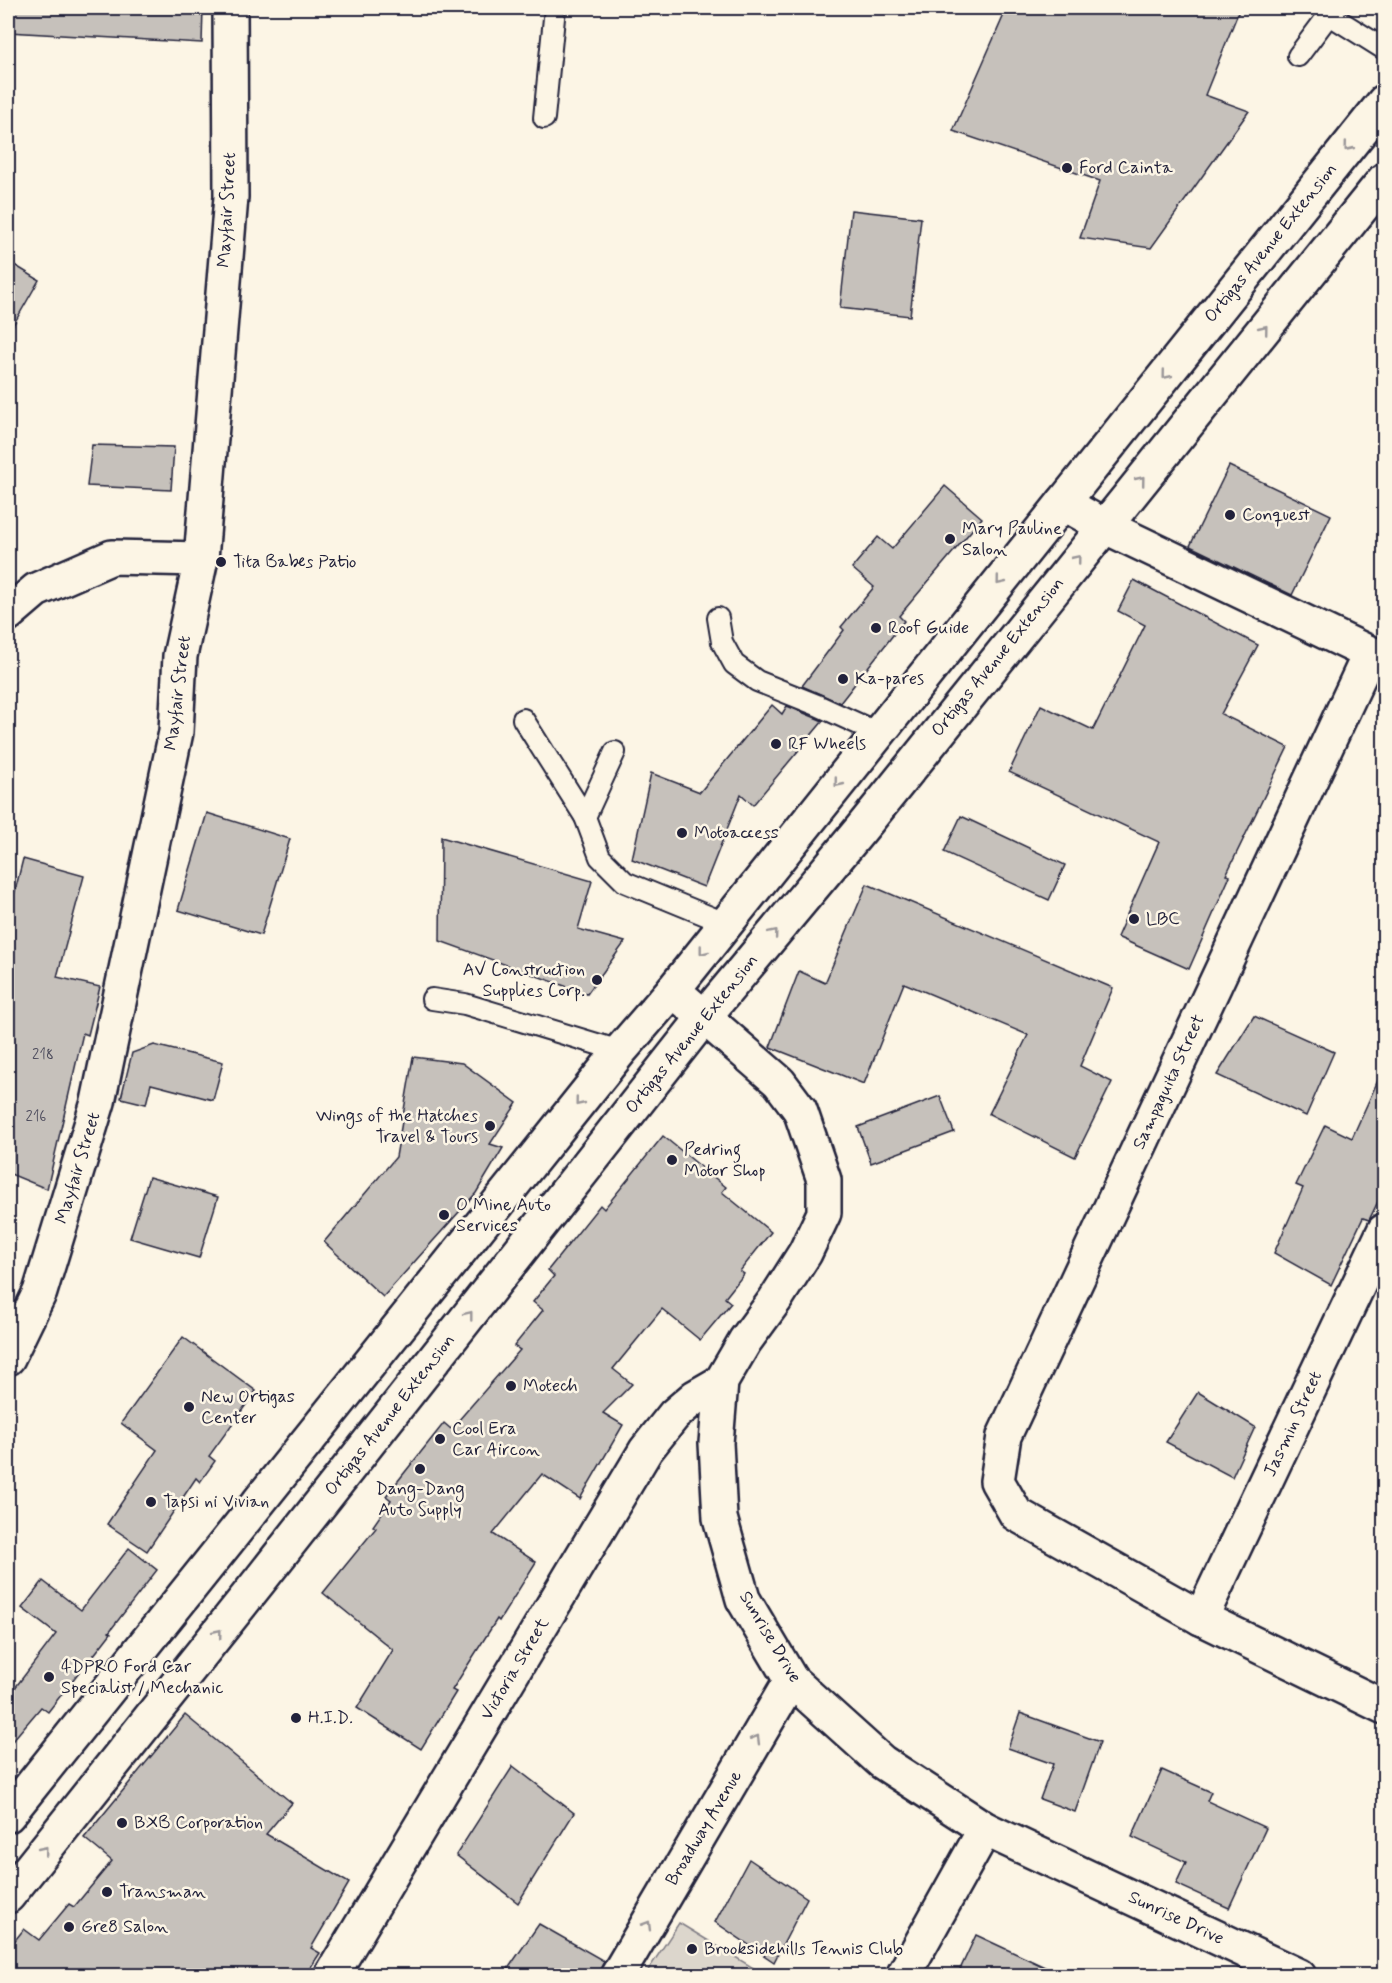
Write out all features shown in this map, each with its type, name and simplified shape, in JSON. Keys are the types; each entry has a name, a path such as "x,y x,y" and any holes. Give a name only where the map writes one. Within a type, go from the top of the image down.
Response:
{"street":[{"name":"Mayfair Street","path":"8,1358 40,1292 98,1102 176,732 180,656 201,559 231,197 230,8"},
{"name":"Ortigas Avenue Extension","path":"8,1815 1384,102"},
{"name":"Ortigas Avenue Extension","path":"8,1896 705,1016 861,829 1384,180"},
{"path":"1063,503 1104,526 1377,656"},
{"path":"8,614 36,590 112,557 201,559"},
{"name":"Sampaguita Street","path":"1201,1618 1016,1514 997,1481 1004,1436 1377,656"},
{"name":"Sunrise Drive","path":"673,990 779,1082 800,1110 824,1180 824,1213 775,1300 745,1341 721,1382 716,1443 720,1518 743,1599 791,1680 882,1762 985,1829 1299,1976"},
{"name":"Jasmin Street","path":"1201,1618 1384,1231"},
{"name":"Victoria Street","path":"331,1976 646,1450 674,1415 695,1397 721,1382"},
{"path":"222,1549 261,1579"},
{"path":"1201,1618 1384,1707"},
{"name":"Broadway Avenue","path":"617,1976 791,1680"},
{"path":"903,1976 985,1829"}],"lane":[{"path":"544,118 555,8"},
{"path":"1298,56 1328,16 1384,49"},
{"path":"718,618 722,642 734,664 757,681 817,705 878,734"},
{"path":"523,719 585,817 600,857 625,882 725,923"},
{"path":"585,817 615,752"},
{"path":"432,999 465,1004 620,1051"}],"shaded area":[{"name":"Brooksidehills Tennis Club","path":"679,1923 765,1975 645,1975"}],"building":[{"path":"8,8 203,8 202,43 8,32"},
{"path":"1007,8 1240,8 1205,95 1249,111 1151,248 1080,238 1100,181 953,131"},
{"path":"851,210 921,218 910,316 840,308"},
{"path":"8,261 39,280 8,334"},
{"path":"92,445 174,447 171,490 87,486"},
{"path":"1229,466 1331,515 1292,595 1190,546"},
{"path":"945,486 982,518 899,616 904,621 840,703 802,686 844,630 841,627 874,587 852,568 878,537 892,549"},
{"path":"1134,580 1258,645 1221,714 1288,747 1226,875 1230,876 1189,969 1117,937 1159,842 1009,772 1041,705 1093,730 1145,625 1118,611"},
{"path":"772,705 782,714 787,706 823,721 753,805 741,794 704,887 632,859 651,773 700,792"},
{"path":"207,813 290,839 261,935 178,910"},
{"path":"961,816 1065,865 1049,900 944,852"},
{"path":"441,837 592,881 578,929 625,942 587,994 440,941"},
{"path":"23,859 84,876 57,977 100,987 88,1035 83,1033 47,1189 8,1173 8,919"},
{"path":"867,884 1113,988 1080,1066 1112,1082 1075,1157 989,1114 1028,1035 904,983 864,1084 770,1047 799,971 825,983"},
{"path":"1254,1016 1334,1052 1306,1116 1217,1075"},
{"path":"154,1045 223,1062 213,1100 151,1084 146,1104 121,1098 132,1053"},
{"path":"413,1057 462,1063 517,1103 490,1144 503,1148 476,1193 383,1297 324,1242 396,1157"},
{"path":"1384,1067 1384,1189 1369,1220 1363,1218 1331,1285 1274,1253 1303,1188 1296,1185 1325,1125 1352,1138"},
{"path":"940,1096 954,1132 871,1163 858,1127"},
{"path":"663,1136 726,1187 722,1192 771,1232 740,1271 744,1274 725,1298 731,1303 700,1340 662,1309 613,1369 632,1384 603,1413 623,1425 580,1499 542,1474 493,1534 536,1562 452,1690 456,1692 421,1749 357,1708 393,1650 323,1593 376,1528 373,1526 391,1500 386,1496 444,1423 451,1429 520,1350 514,1346 543,1310 533,1302 554,1276 548,1270 600,1205 604,1209"},
{"path":"149,1177 218,1197 199,1258 130,1238"},
{"name":"New Ortigas Center","path":"183,1337 256,1391 209,1456 215,1461 200,1482 196,1478 147,1551 107,1524 157,1450 121,1423"},
{"path":"1198,1392 1255,1427 1232,1477 1166,1442"},
{"path":"129,1548 157,1570 109,1632 111,1633 48,1712 41,1707 8,1746 8,1697 56,1634 22,1608 43,1581 81,1610"},
{"path":"1020,1713 1100,1742 1075,1812 1040,1799 1053,1764 1008,1748"},
{"path":"185,1715 292,1803 266,1834 349,1883 311,1948 320,1953 305,1976 8,1976 8,1949 24,1929 39,1940 69,1904 74,1907 112,1861 84,1838"},
{"path":"513,1766 574,1813 518,1903 456,1855"},
{"path":"1162,1770 1211,1792 1207,1801 1266,1828 1229,1908 1176,1884 1186,1862 1132,1837"},
{"path":"749,1859 807,1898 774,1962 715,1922"},
{"path":"539,1924 604,1961 598,1976 503,1976"},
{"path":"976,1935 1064,1976 957,1976"}],"place":[{"name":"Ford Cainta","path":"1067,168"},
{"name":"Conquest","path":"1230,515"},
{"name":"Mary Pauline Salon","path":"950,539"},
{"name":"Tita Babes Patio","path":"221,562"},
{"name":"Roof Guide","path":"876,628"},
{"name":"Ka-pares","path":"843,679"},
{"name":"RF Wheels","path":"776,744"},
{"name":"Motoaccess","path":"682,833"},
{"name":"LBC","path":"1134,919"},
{"name":"AV Construction Supplies Corp.","path":"597,980"},
{"name":"Wings of the Hatches Travel & Tours","path":"490,1126"},
{"name":"Pedring Motor Shop","path":"672,1160"},
{"name":"O Mine Auto Services","path":"444,1215"},
{"name":"Motech","path":"511,1386"},
{"name":"New Ortigas Center","path":"189,1407"},
{"name":"Cool Era Car Aircon","path":"440,1439"},
{"name":"Dang-Dang Auto Supply","path":"420,1469"},
{"name":"Tapsi ni Vivian","path":"151,1502"},
{"name":"4DPRO Ford Car Specialist / Mechanic","path":"49,1677"},
{"name":"H.I.D.","path":"296,1718"},
{"name":"BXB Corporation","path":"122,1823"},
{"name":"Transman","path":"107,1892"},
{"name":"Gre8 Salon","path":"69,1927"},
{"name":"Brooksidehills Tennis Club","path":"692,1949"}]}
